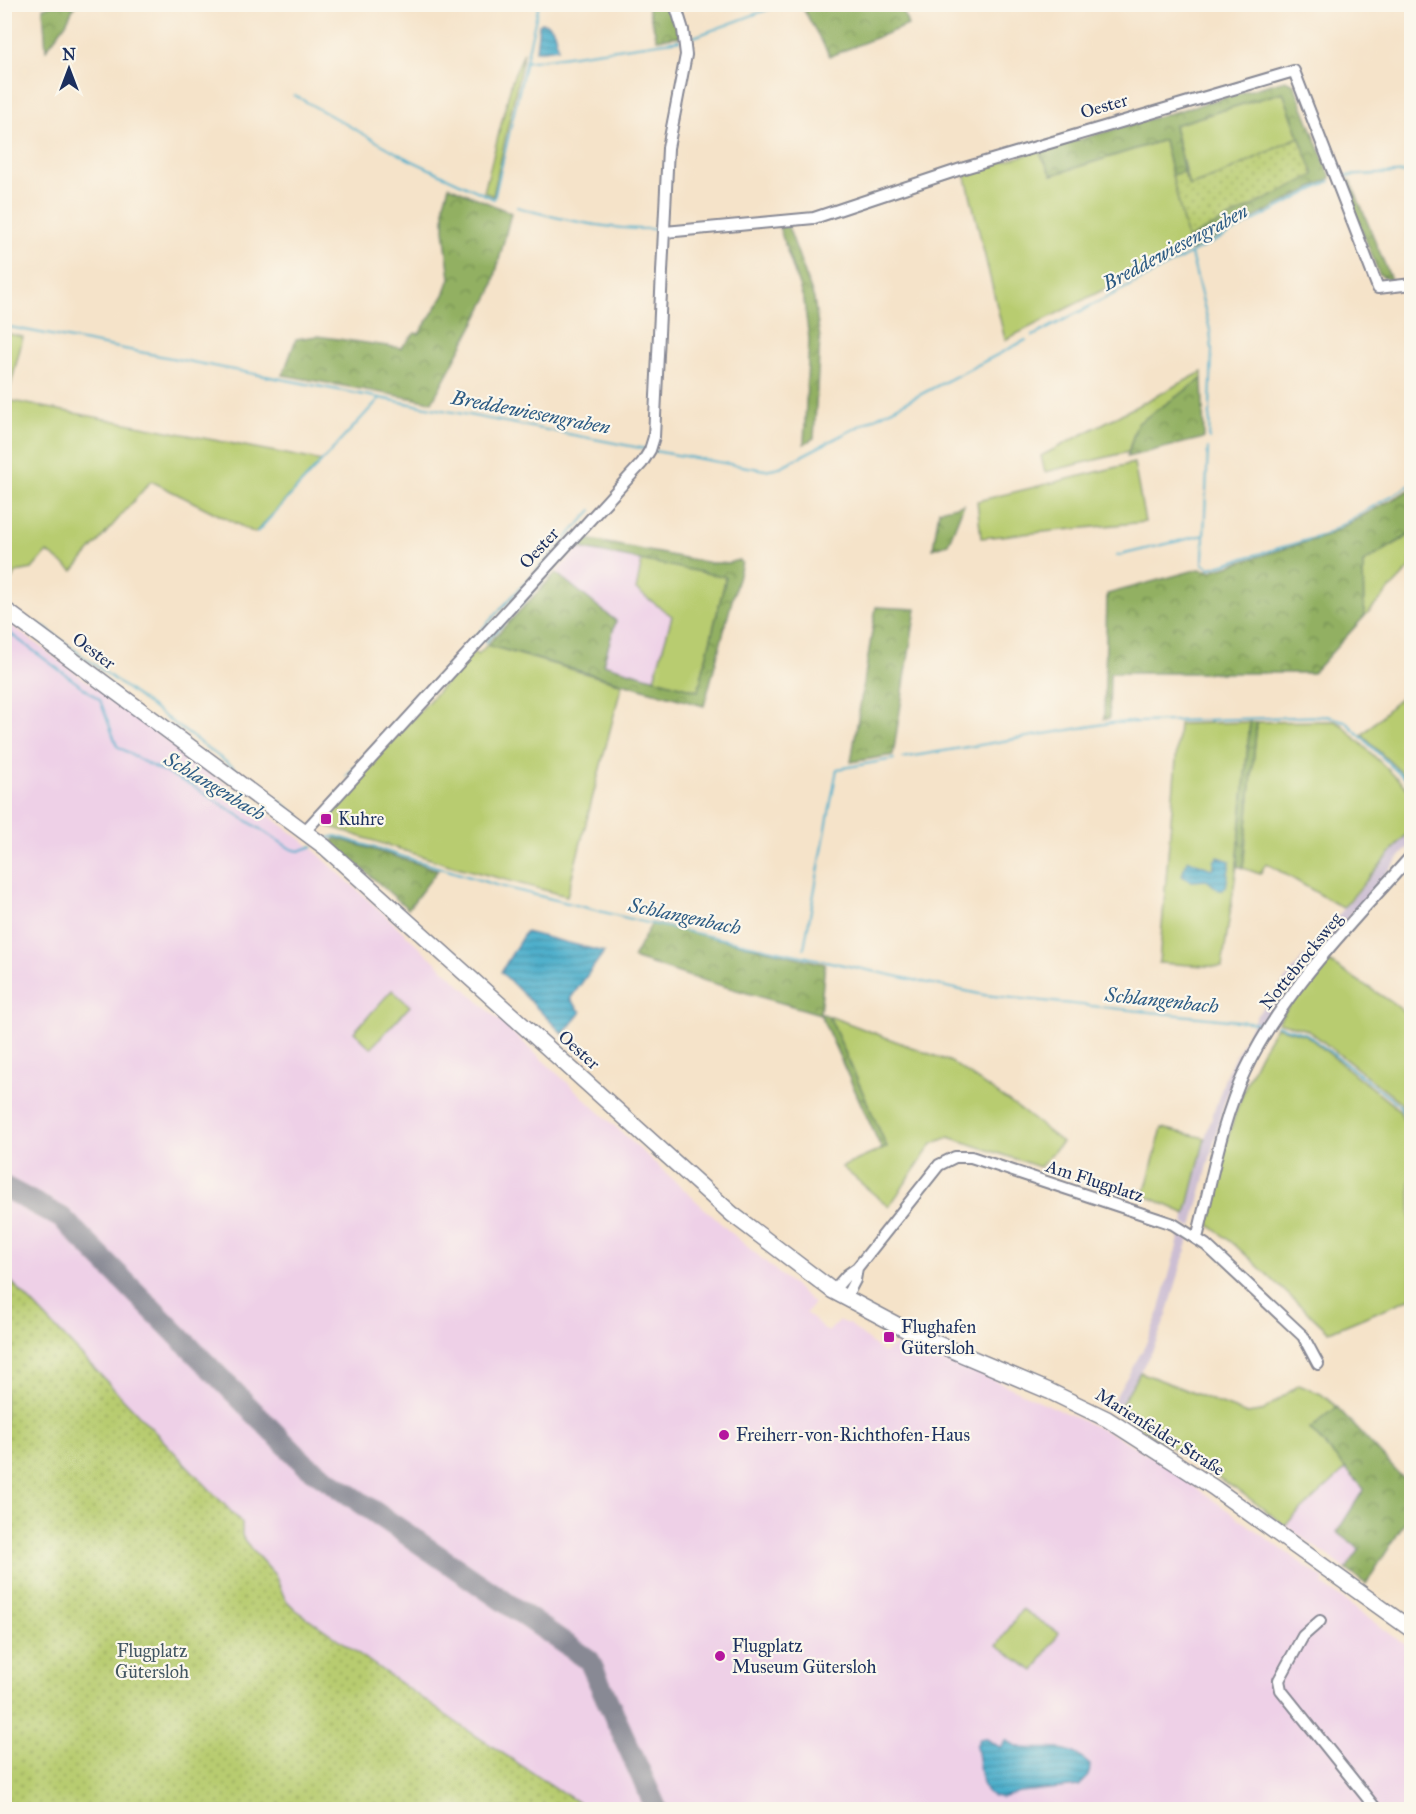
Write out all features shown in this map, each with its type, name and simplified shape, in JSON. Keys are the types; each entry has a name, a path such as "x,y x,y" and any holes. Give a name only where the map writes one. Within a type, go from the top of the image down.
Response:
{"main road":[{"name":"Oester","path":"4,609 314,839 732,1214 839,1295"},
{"name":"Marienfelder Straße","path":"839,1295 914,1334 1049,1391 1107,1419 1213,1487 1412,1630"}],"street":[{"name":"Oester","path":"314,839 642,463 650,450 654,438 666,232 668,148 686,55 683,30 675,4"},
{"name":"Oester","path":"666,232 814,218 961,169 1294,71 1378,288 1412,284"},
{"name":"Nottebrocksweg","path":"1197,1238 1233,1101 1244,1073 1274,1018 1295,990 1412,855"},
{"name":"Am Flugplatz","path":"839,1295 855,1280 857,1268 928,1176 939,1165 955,1157 971,1157 1173,1224 1197,1238 1303,1336 1317,1364"},
{"path":"1320,1621 1303,1636 1279,1680 1281,1690 1377,1809"}],"shaded area":[{"path":"579,548 642,560 636,590 672,616 654,679 603,664 615,620 556,573"},
{"path":"4,620 306,843 728,1230 814,1303 806,1313 828,1332 839,1321 849,1324 883,1353 894,1346 902,1345 931,1355 933,1352 1118,1437 1156,1459 1325,1580 1323,1585 1411,1649 1411,1809 5,1809"},
{"path":"1411,829 1411,844 1318,953 1311,948"},
{"path":"1304,956 1310,960 1283,993 1260,1027 1234,1075 1224,1104 1192,1227 1183,1224 1205,1138 1227,1072 1257,1015"},
{"path":"1180,1235 1189,1239 1167,1315 1153,1349 1117,1412 1109,1408 1145,1346 1159,1312"},
{"path":"1346,1469 1364,1489 1337,1532 1360,1549 1346,1569 1285,1525"}],"green space":[{"path":"52,5 75,5 66,23 46,50 43,8"},
{"path":"647,5 672,5 681,36 657,39"},
{"path":"801,5 901,5 908,25 830,56"},
{"path":"524,52 493,196 484,192 512,81"},
{"path":"1285,80 1294,84 1331,178 1190,251 1187,239 1313,175 1283,92 1174,125 1184,172 1172,175 1164,140 1052,175 1039,151"},
{"path":"1283,92 1299,137 1222,174 1189,186 1174,125"},
{"path":"1299,137 1314,175 1187,239 1172,175 1184,172 1189,186 1222,174"},
{"path":"1164,140 1189,246 1005,340 965,173 1039,151 1052,175"},
{"path":"1342,180 1350,180 1392,282 1379,274"},
{"path":"449,186 511,213 491,292 432,402 283,375 296,339 317,336 401,348 415,333 419,334 444,295 450,278 444,230 444,203"},
{"path":"788,226 814,299 820,338 814,438 804,444 809,339 804,301 779,227"},
{"path":"5,333 23,337 7,400 322,461 255,533 151,481 73,571 47,552 32,569 17,572 5,588"},
{"path":"1202,372 1202,379 1137,424 1128,452 1045,472 1041,456"},
{"path":"1202,379 1204,438 1127,457 1137,424"},
{"path":"1134,463 1145,522 981,538 977,501"},
{"path":"1411,489 1411,534 1363,563 1364,617 1313,673 1110,673 1109,719 1104,719 1107,594 1199,569 1211,571 1326,536"},
{"path":"964,504 948,544 933,549 939,510"},
{"path":"1411,534 1411,567 1364,617 1363,563"},
{"path":"586,539 711,563 728,563 738,560 742,563 704,706 487,645 556,573 616,621 603,664 698,691 726,577 579,548"},
{"path":"642,560 726,577 698,691 654,679 672,616 636,590"},
{"path":"876,607 916,609 893,755 851,762"},
{"path":"487,645 622,684 567,896 446,864 321,824 336,809 333,805 474,652 478,655"},
{"path":"1411,687 1411,782 1362,735"},
{"path":"1335,721 1342,725 1412,793 1411,829 1343,908 1266,863 1260,874 1243,868 1257,722"},
{"path":"1250,722 1237,866 1222,967 1159,963 1179,724"},
{"path":"1250,722 1257,722 1243,868 1237,866"},
{"path":"336,838 438,870 408,909 332,842"},
{"path":"652,923 825,964 820,1013 829,1016 887,1147 882,1150 820,1014 633,958"},
{"path":"1326,960 1393,1003 1411,1018 1411,1119 1408,1118 1401,1103 1308,1030 1278,1022 1298,992"},
{"path":"392,990 410,1006 371,1048 354,1032"},
{"path":"829,1016 951,1062 1018,1108 1062,1142 1040,1167 949,1137 932,1144 889,1207 842,1167 887,1147"},
{"path":"1276,1027 1306,1035 1399,1110 1410,1134 1411,1298 1329,1332 1235,1245 1207,1223 1241,1097 1262,1050"},
{"path":"1162,1128 1205,1138 1186,1214 1144,1195"},
{"name":"Flugplatz Gütersloh","path":"5,1275 242,1523 242,1535 245,1542 275,1575 285,1599 295,1609 467,1730 588,1809 5,1809"},
{"path":"1140,1372 1247,1414 1261,1412 1299,1385 1321,1394 1337,1407 1310,1429 1346,1469 1285,1525 1242,1493 1117,1412"},
{"path":"1337,1407 1411,1487 1411,1513 1366,1584 1346,1569 1360,1549 1337,1532 1364,1489 1310,1429"},
{"path":"1022,1609 1059,1633 1034,1671 997,1646"}],"water":[{"path":"542,23 552,28 558,48 536,51 539,25"},
{"path":"1218,857 1230,861 1226,887 1222,890 1206,880 1191,881 1182,876 1189,860 1211,869"},
{"path":"525,932 604,952 570,999 581,1012 563,1034 501,972"},
{"path":"985,1738 1001,1748 1006,1740 1023,1748 1066,1750 1090,1765 1089,1776 1079,1786 1019,1792 1001,1798 994,1796 988,1793 982,1784 976,1746 980,1739"}],"waterway":[{"path":"294,95 406,158 494,199 539,4"},
{"path":"691,38 783,4"},
{"path":"525,62 680,40"},
{"name":"Breddewiesengraben","path":"1343,176 1412,172"},
{"name":"Breddewiesengraben","path":"1033,336 1330,181"},
{"path":"517,207 586,223 621,228 656,229"},
{"path":"1191,254 1210,330 1212,350 1209,439"},
{"name":"Breddewiesengraben","path":"4,326 646,449"},
{"name":"Breddewiesengraben","path":"654,451 765,470 780,467 1026,340"},
{"path":"257,532 379,399"},
{"path":"1208,448 1203,564 1210,568 1324,535 1412,484"},
{"path":"346,777 592,510"},
{"path":"1116,556 1204,535"},
{"path":"563,557 577,542"},
{"path":"486,642 557,565"},
{"path":"38,623 302,818"},
{"name":"Schlangenbach","path":"4,629 100,700 117,746 193,786 291,849 299,851 313,846"},
{"path":"902,758 1110,723 1326,716 1345,721 1412,786"},
{"path":"804,948 837,769 894,759"},
{"name":"Schlangenbach","path":"326,839 336,836 496,885 639,921 984,995 1267,1024"},
{"name":"Schlangenbach","path":"1276,1025 1307,1034 1399,1105 1412,1128"}],"taxiway":[{"path":"4,1187 62,1218 305,1464 589,1660 657,1810"}],"place":[{"name":"Kuhre","path":"326,819"},
{"name":"Flughafen Gütersloh","path":"889,1337"},
{"name":"Freiherr-von-Richthofen-Haus","path":"724,1435"},
{"name":"Flugplatz Museum Gütersloh","path":"720,1656"}]}
